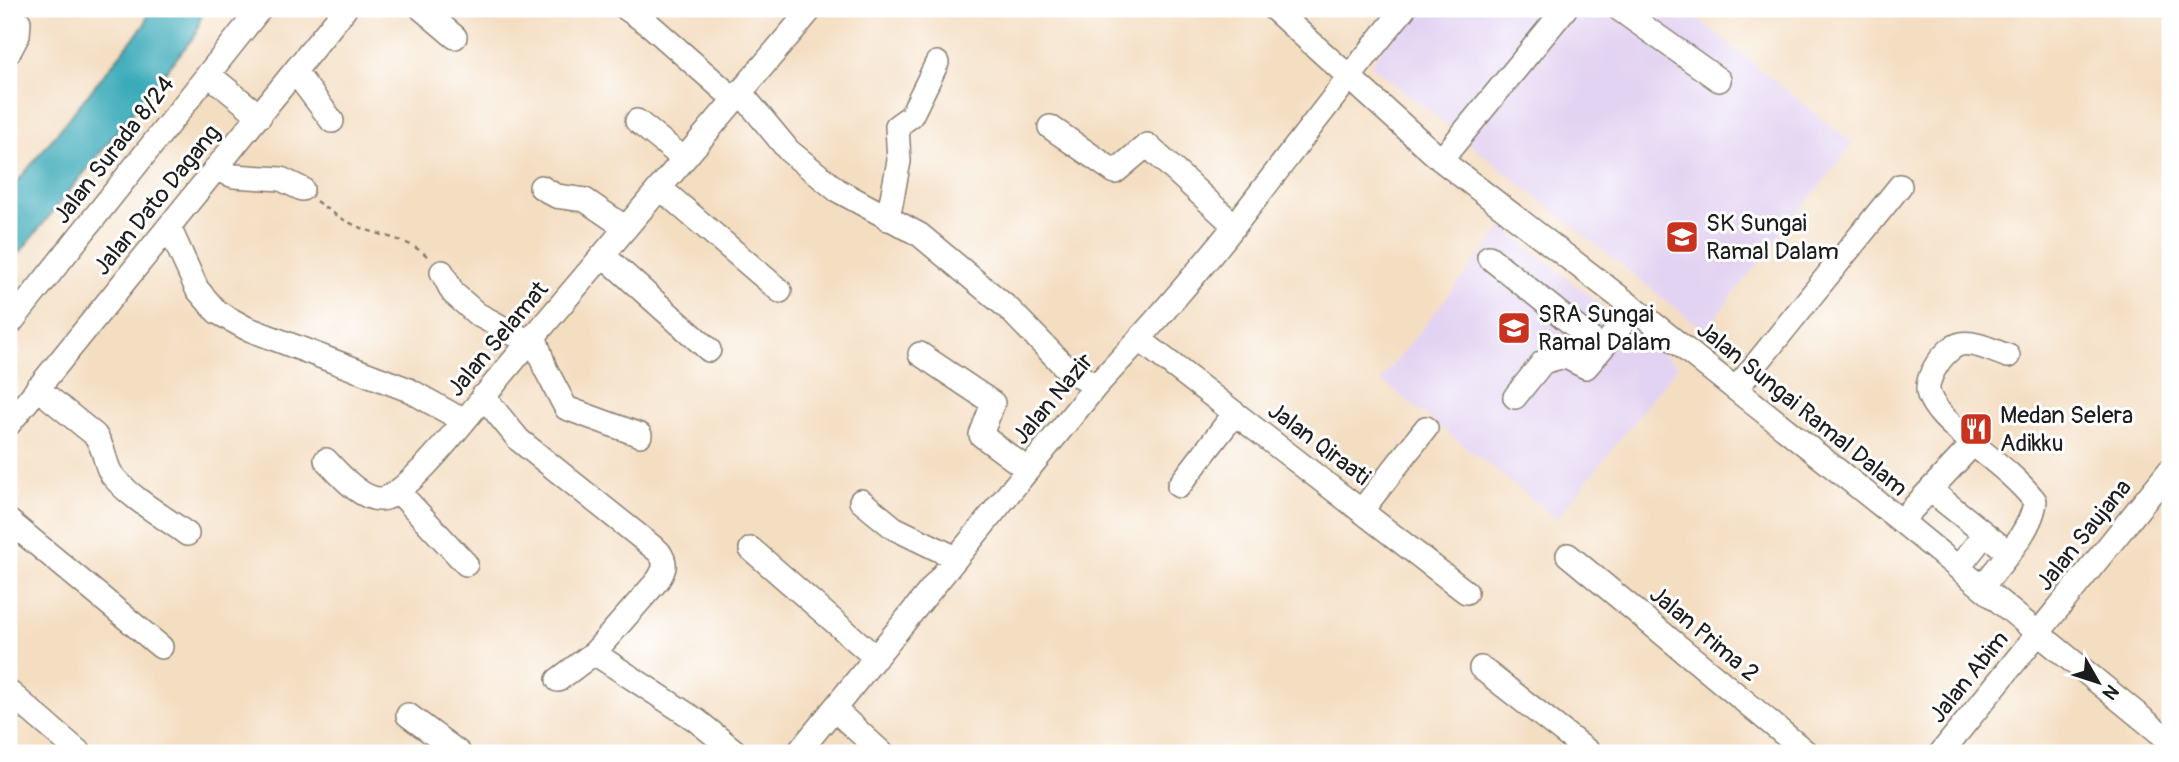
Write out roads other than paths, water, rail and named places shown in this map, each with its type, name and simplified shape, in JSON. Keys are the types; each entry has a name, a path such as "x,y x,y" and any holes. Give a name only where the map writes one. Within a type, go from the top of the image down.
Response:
{"street":[{"name":"Jalan Surada 8/24","path":"9,325 260,9"},
{"name":"Jalan Dato Dagang","path":"9,424 345,9"},
{"path":"422,9 454,37"},
{"path":"627,9 650,24 738,96 789,151 837,190 920,235 1009,309 1067,369 1096,386"},
{"name":"Jalan Selamat","path":"169,227 197,289 217,312 259,333 409,390 464,421 811,9"},
{"name":"Jalan Sungai Ramal Dalam","path":"1274,9 1441,160 1736,389 2170,741"},
{"name":"Jalan Nazir","path":"798,753 1096,386 1235,226 1348,77 1404,9"},
{"path":"1441,160 1565,9"},
{"path":"1619,9 1719,80"},
{"path":"9,14 19,22 18,35 9,52"},
{"path":"888,219 899,161 897,126 911,116 937,63"},
{"path":"208,74 260,116"},
{"path":"293,74 302,80 332,121"},
{"path":"638,121 684,159"},
{"path":"1050,127 1115,172 1147,145 1235,226"},
{"path":"215,169 233,176 281,179 302,189"},
{"path":"1736,389 1900,186"},
{"path":"541,187 556,196 585,200 626,228"},
{"path":"660,188 780,291"},
{"path":"603,255 709,350"},
{"path":"1489,257 1602,348"},
{"path":"442,272 453,293 477,314 532,338 566,408 639,435"},
{"path":"1515,397 1543,362 1564,356 1586,366 1635,309"},
{"name":"Jalan Qiraati","path":"1139,339 1466,592"},
{"path":"1982,587 2035,511 2035,501 2028,491 1936,408 1927,387 1939,362 1954,347 1961,344 2008,356"},
{"path":"920,354 993,403 981,435 1028,470"},
{"path":"37,388 95,435 102,444 107,467 113,477 187,534"},
{"path":"483,396 519,440 659,552 664,559 665,569 658,580 594,653 558,680"},
{"path":"1179,486 1235,413"},
{"path":"326,460 348,484 369,497 384,499 398,491 464,421"},
{"path":"1362,510 1426,428"},
{"path":"1901,522 1973,444"},
{"name":"Jalan Saujana","path":"2038,633 2170,470"},
{"path":"1930,490 2008,552"},
{"path":"398,491 466,564"},
{"path":"861,501 894,528 956,558"},
{"path":"9,521 161,647"},
{"path":"1958,568 1985,534"},
{"path":"751,549 876,658"},
{"name":"Jalan Prima 2","path":"1567,555 1807,753"},
{"name":"Jalan Abim","path":"1941,753 2038,633"},
{"path":"594,653 696,720 737,753"},
{"path":"1481,668 1590,753"},
{"path":"9,692 80,753"},
{"path":"834,709 882,753"},
{"path":"408,715 459,753"}],"water":[{"path":"149,9 203,9 196,34 9,266 9,192 145,24"}],"place":[{"name":"SK Sungai Ramal Dalam","path":"1682,237"},
{"name":"SRA Sungai Ramal Dalam","path":"1514,328"},
{"name":"Medan Selera Adikku","path":"1976,429"}]}
